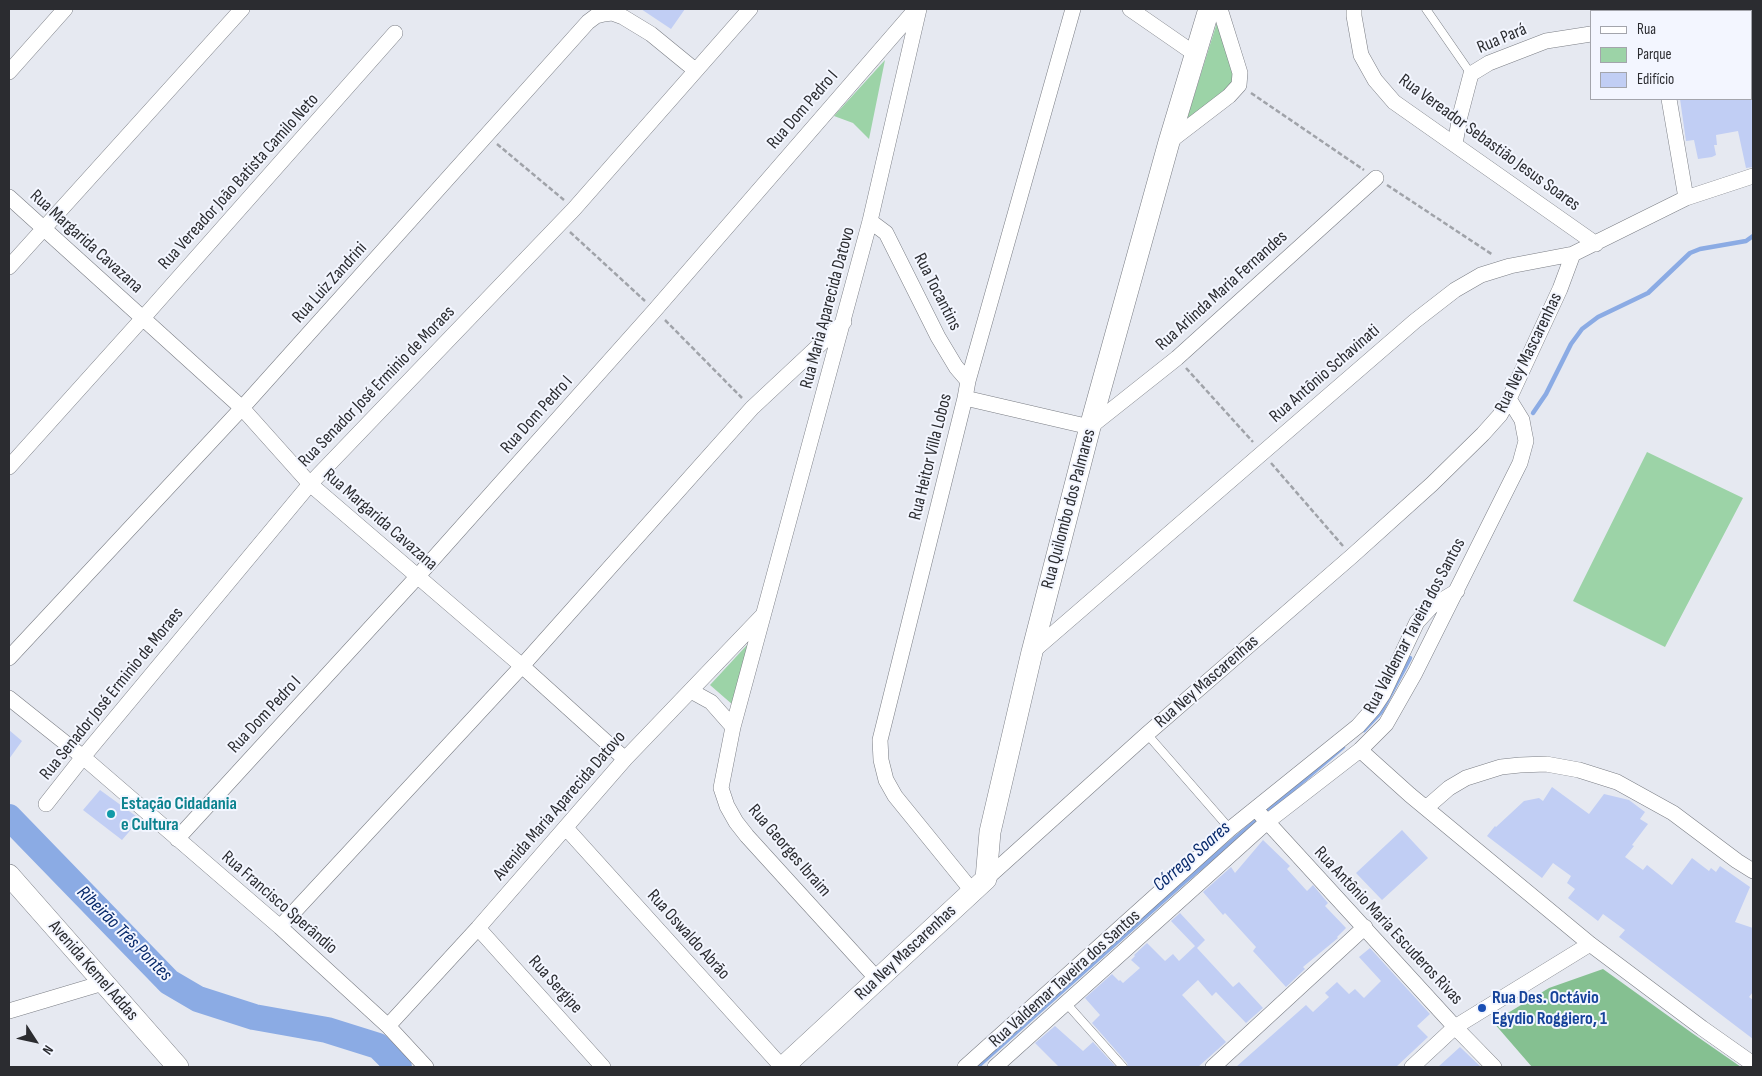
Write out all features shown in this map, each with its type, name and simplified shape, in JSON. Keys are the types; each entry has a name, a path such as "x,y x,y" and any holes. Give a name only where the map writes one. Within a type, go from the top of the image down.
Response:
{"street":[{"path":"9,72 65,9"},
{"path":"9,267 242,9"},
{"name":"Rua Senador José Erminio de Moraes","path":"46,804 310,484 574,209 750,9"},
{"name":"Rua Maria Aparecida Datovo","path":"764,614 870,221 918,9"},
{"name":"Rua Dom Pedro I","path":"178,839 417,577 655,310 918,9"},
{"name":"Rua Heitor Villa Lobos","path":"980,885 895,796 886,780 881,760 880,740 968,381 1073,9"},
{"path":"1130,9 1195,54"},
{"name":"Rua Quilombo dos Palmares","path":"980,885 990,832 1032,652 1090,427 1169,142 1209,9"},
{"path":"1169,142 1228,96 1239,85 1240,73 1220,9"},
{"name":"Rua Vereador Sebastião Jesus Soares","path":"1354,9 1361,55 1375,80 1394,102 1596,244"},
{"name":"Rua Luiz Zandrini","path":"9,658 242,408 488,136 588,22 596,16 612,13 623,17 651,34 695,70"},
{"name":"Rua Vereador João Batista Camilo Neto","path":"9,467 396,34"},
{"name":"Rua Pará","path":"1455,144 1471,74 1489,63 1546,41 1590,34"},
{"path":"1669,100 1686,198"},
{"name":"Rua Antônio Schavinati","path":"1032,652 1415,321 1456,290 1481,275 1510,266 1573,254 1686,198 1753,176"},
{"name":"Rua Arlinda Maria Fernandes","path":"1090,427 1176,358 1376,178"},
{"name":"Rua Margarida Cavazana","path":"9,197 242,408 310,484 522,666 625,760"},
{"name":"Rua Tocantins","path":"870,221 886,233 938,337 956,368 968,381"},
{"name":"Rua Ney Mascarenhas","path":"782,1067 1147,734 1432,484 1483,434 1500,415 1509,399 1560,289 1573,254"},
{"path":"280,927 522,666 752,408 844,322"},
{"path":"965,398 1090,427"},
{"name":"Rua Valdemar Taveira dos Santos","path":"995,1067 1066,1004 1262,815 1360,750 1386,724 1415,673 1457,591 1524,451 1526,442 1522,420 1509,399"},
{"path":"965,1067 1230,830 1262,815 1358,726 1374,709 1383,694 1417,622 1432,606 1457,591"},
{"name":"Avenida Maria Aparecida Datovo","path":"388,1026 478,928 625,760 764,614"},
{"name":"Rua Georges Ibraim","path":"764,614 733,727 721,788 736,822 878,980"},
{"path":"691,690 711,702 733,727"},
{"name":"Rua Francisco Sperândio","path":"9,698 83,758 280,927 388,1026 426,1067"},
{"path":"1360,750 1426,808 1590,944 1753,1064"},
{"path":"1426,808 1449,788 1466,778 1501,768 1546,764 1580,770 1617,782 1673,813 1753,871"},
{"name":"Rua Antônio Maria Escuderos Rivas","path":"1262,815 1494,1067"},
{"name":"Rua Oswaldo Abrão","path":"566,828 782,1067"},
{"name":"Avenida Kemel Addas","path":"9,875 178,1067"},
{"path":"1213,1067 1365,927"},
{"name":"Rua Sergipe","path":"478,928 603,1067"},
{"path":"1412,1067 1456,1027 1590,944"},
{"path":"9,1011 103,983"}],"lane":[{"path":"1426,9 1471,74"},
{"path":"1147,734 1230,830"},
{"path":"1066,1004 1123,1067"}],"path":[{"path":"488,136 574,209"},
{"path":"560,223 655,310 752,408"}],"green space":[{"path":"1219,16 1235,75 1234,83 1185,125"},
{"path":"885,60 869,139 853,123 834,116"},
{"path":"1647,452 1743,498 1665,647 1573,601"},
{"path":"747,645 750,646 733,705 710,685"},
{"path":"1603,969 1741,1067 1532,1067 1493,1022 1549,988"}],"building":[{"path":"641,9 685,9 671,29"},
{"path":"1753,99 1753,167 1746,168 1738,131 1716,135 1717,145 1714,145 1716,155 1712,157 1698,159 1694,140 1686,141 1680,100"},
{"path":"9,730 22,741 9,759"},
{"path":"1552,787 1589,814 1604,794 1629,800 1645,812 1640,819 1648,824 1625,857 1643,870 1647,865 1672,885 1692,858 1709,871 1711,868 1716,872 1720,866 1750,887 1735,922 1753,928 1753,992 1749,997 1753,1000 1753,1039 1619,937 1625,930 1603,914 1598,921 1568,898 1575,889 1567,883 1571,876 1553,863 1542,878 1487,836 1495,826 1524,801 1539,798 1543,801"},
{"name":"Estação Cidadania e Cultura","path":"100,790 140,819 122,840 83,810"},
{"path":"1402,830 1428,858 1382,900 1356,873"},
{"path":"1263,840 1290,866 1287,869 1307,891 1313,885 1328,903 1325,906 1346,928 1338,938 1303,967 1305,969 1286,987 1253,951 1256,947 1225,913 1223,915 1203,892 1231,867 1235,873"},
{"path":"1180,913 1205,940 1197,948 1233,987 1239,982 1263,1008 1246,1023 1216,992 1212,996 1198,980 1182,995 1226,1042 1198,1067 1128,1067 1127,1063 1092,1023 1100,1015 1085,998 1112,974 1123,983 1140,968 1131,960 1147,943 1165,961 1173,954 1179,961 1195,946 1171,921"},
{"path":"1370,948 1430,1014 1417,1026 1428,1037 1396,1067 1236,1067 1306,1005 1313,1012 1329,997 1325,993 1337,982 1349,994 1355,989 1364,998 1381,981 1359,957"},
{"path":"1055,1026 1083,1051 1093,1042 1116,1067 1059,1067 1035,1043"},
{"path":"1460,1047 1481,1067 1438,1067"}],"waterway":[{"name":"Córrego Soares","path":"1533,413 1546,394 1571,344 1582,329 1598,317 1648,293 1690,253 1700,249 1746,241 1753,236"},
{"name":"Córrego Soares","path":"1364,730 1381,712 1410,658"},
{"name":"Córrego Soares","path":"977,1067 1184,882 1343,747"},
{"name":"Ribeirão Três Pontes","path":"9,817 169,982 198,999 254,1017 327,1030 378,1046 399,1067"}],"place":[{"name":"Estação Cidadania e Cultura","path":"111,814"},
{"name":"Rua Des. Octávio Egydio Roggiero, 1","path":"1482,1008"}]}
